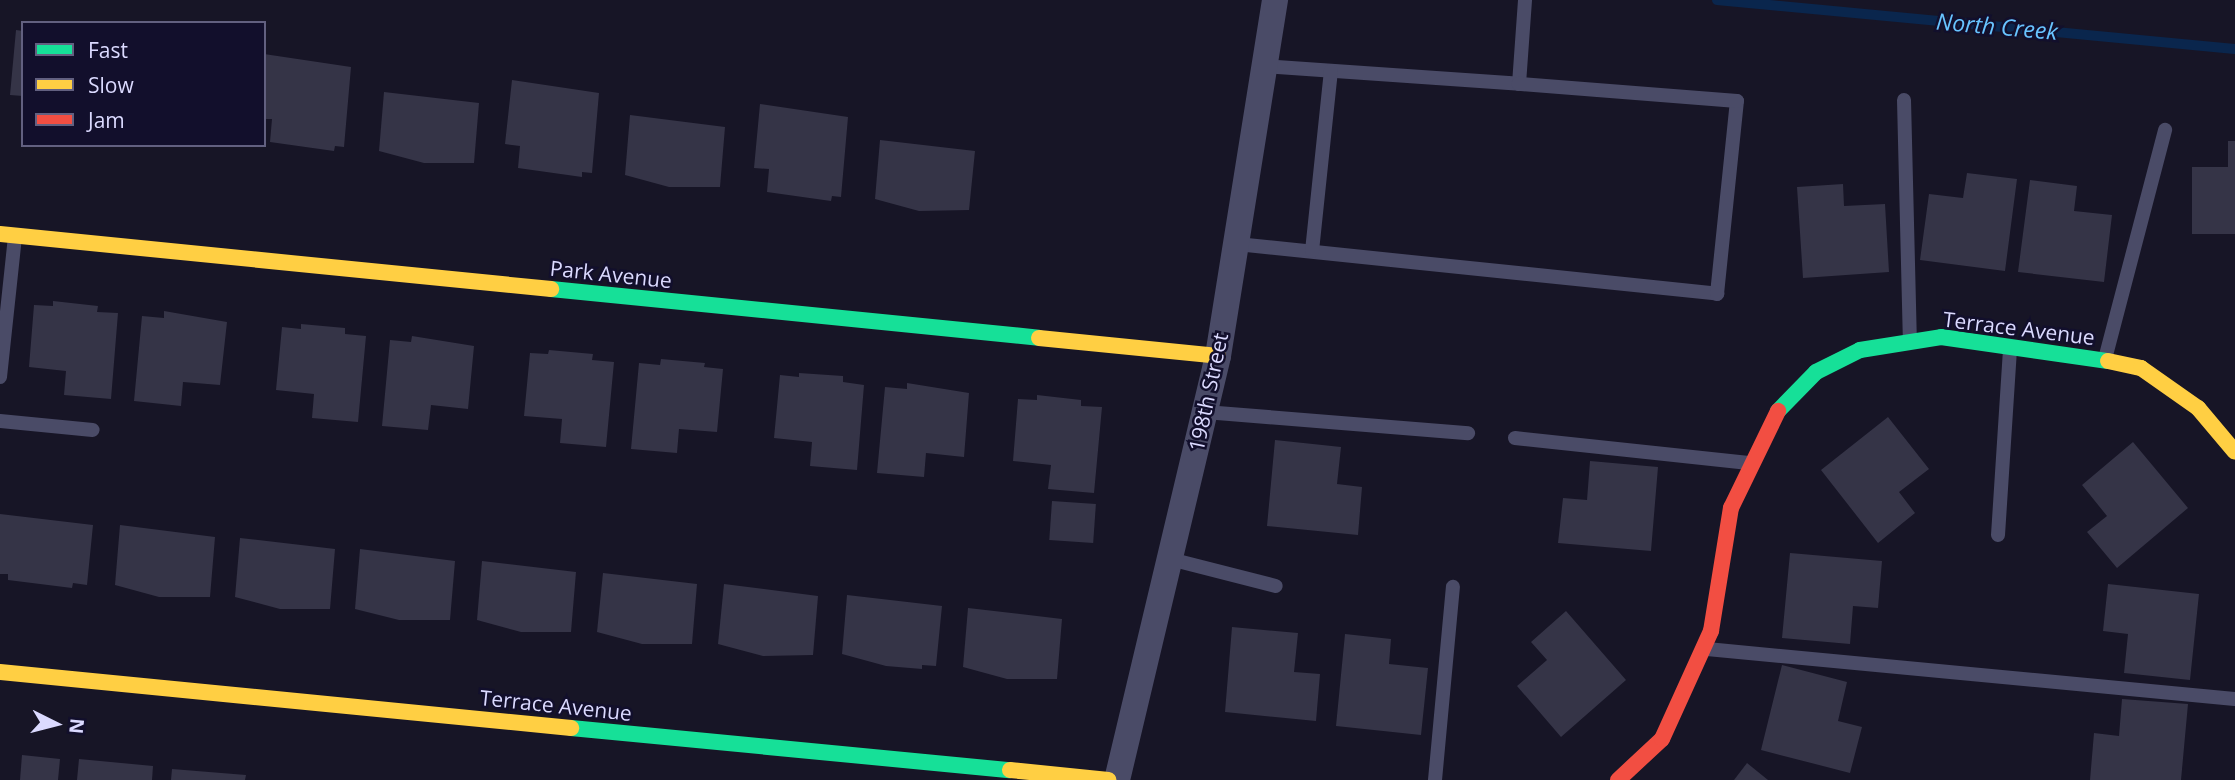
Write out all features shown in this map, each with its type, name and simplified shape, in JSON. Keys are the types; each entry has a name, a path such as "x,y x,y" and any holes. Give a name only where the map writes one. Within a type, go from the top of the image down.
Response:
{"street":[{"name":"198th Street","path":"1117,780 1219,356 1275,0"},
{"name":"Park Avenue","path":"8,235 1219,356"},
{"name":"Terrace Avenue","path":"1618,780 1635,774 1662,739 1711,631 1731,508 1776,413 1816,372 1860,350 1910,339 1941,337 2010,349 2105,360 2141,368 2198,408 2221,426 2235,452"},
{"name":"Terrace Avenue","path":"0,672 1108,780"}],"lane":[{"path":"1519,85 1525,0"},
{"path":"1237,244 1717,294 1737,101 1264,66"},
{"path":"1312,251 1331,71"},
{"path":"1904,100 1910,339"},
{"path":"2105,360 2165,130"},
{"path":"0,377 8,235"},
{"path":"1998,535 2010,349"},
{"path":"1205,412 1468,433"},
{"path":"0,421 93,430"},
{"path":"1515,438 1750,463"},
{"path":"1170,559 1276,586"},
{"path":"1435,780 1453,587"},
{"path":"1703,649 2235,699"}],"building":[{"path":"16,30 21,31 21,96 10,95"},
{"path":"266,54 351,67 344,147 335,146 334,151 270,142 272,119 266,119"},
{"path":"512,80 599,93 592,173 582,172 582,177 518,168 520,146 505,144"},
{"path":"384,92 479,103 474,163 424,163 379,151"},
{"path":"760,104 848,117 841,197 832,196 831,201 767,192 769,169 754,168"},
{"path":"630,115 725,127 720,187 669,187 625,175"},
{"path":"880,140 975,151 969,210 919,211 875,199"},
{"path":"2228,141 2235,141 2235,234 2192,234 2192,167 2228,167"},
{"path":"1967,173 2017,179 2005,271 1920,260 1929,194 1963,198"},
{"path":"2030,180 2077,186 2074,211 2112,215 2104,282 2018,272"},
{"path":"1843,184 1844,206 1885,204 1889,272 1803,278 1797,187"},
{"path":"53,301 98,306 97,312 118,313 111,399 64,395 66,371 29,367 34,305 53,306"},
{"path":"164,311 227,322 220,385 183,382 181,406 134,401 142,316 164,318"},
{"path":"301,324 345,328 345,334 366,336 358,422 312,418 314,394 276,390 282,327 301,329"},
{"path":"412,336 474,346 468,409 431,405 428,430 382,426 390,340 411,342"},
{"path":"549,350 593,354 592,360 614,362 606,447 560,443 562,419 524,416 530,353 548,354"},
{"path":"661,359 705,363 704,367 723,369 717,432 679,429 677,453 631,449 639,363 660,365"},
{"path":"799,373 843,376 843,382 864,385 857,470 810,466 812,442 774,438 780,375 799,377"},
{"path":"907,383 969,393 964,457 926,453 924,477 877,473 885,387 907,389"},
{"path":"1037,395 1081,400 1081,406 1102,407 1094,493 1048,489 1051,465 1013,461 1018,399 1037,400"},
{"path":"1888,417 1929,469 1899,492 1915,513 1878,543 1821,470"},
{"path":"1275,440 1341,447 1337,484 1362,487 1358,535 1267,526"},
{"path":"2133,442 2188,508 2117,568 2087,532 2107,516 2082,485"},
{"path":"1590,461 1658,467 1651,551 1558,543 1563,498 1587,500"},
{"path":"1052,501 1096,504 1093,543 1049,540"},
{"path":"0,514 93,525 87,585 73,583 72,588 8,580 8,574 0,574"},
{"path":"120,525 215,537 210,597 159,597 115,585"},
{"path":"240,538 335,549 330,609 280,609 235,597"},
{"path":"360,549 455,561 450,620 399,620 355,609"},
{"path":"1790,553 1882,561 1878,608 1853,606 1850,644 1782,638"},
{"path":"482,561 576,572 571,632 521,632 477,620"},
{"path":"603,573 697,584 692,644 642,644 597,632"},
{"path":"724,584 818,596 813,655 763,656 718,644"},
{"path":"2108,584 2199,594 2190,680 2124,673 2128,634 2103,631"},
{"path":"847,595 942,606 936,666 922,665 922,669 886,666 842,654"},
{"path":"968,608 1062,619 1057,679 1007,679 963,667"},
{"path":"1566,611 1626,680 1561,737 1517,686 1547,660 1531,642"},
{"path":"1232,627 1298,633 1294,672 1320,674 1316,721 1225,712"},
{"path":"1345,634 1391,639 1389,664 1428,668 1421,735 1336,726"},
{"path":"1782,665 1847,682 1838,721 1862,727 1850,773 1761,750"},
{"path":"2122,699 2188,704 2181,780 2090,780 2094,733 2119,736"},
{"path":"22,755 60,759 58,780 20,780"},
{"path":"79,759 153,766 152,780 77,780"},
{"path":"1747,763 1768,780 1734,780"},
{"path":"172,769 246,775 245,780 171,780"}],"waterway":[{"name":"North Creek","path":"1717,0 2235,49"}],"traffic: fast":[{"path":"551,289 1039,338"},
{"path":"1778,411 1816,372 1860,350 1941,337 2108,361"},
{"path":"571,728 1010,770"}],"traffic: slow":[{"path":"0,234 551,289"},
{"path":"1039,338 1218,356"},
{"path":"2108,361 2141,368 2198,408 2235,452"},
{"path":"0,672 571,728"},
{"path":"1010,770 1108,780"}],"traffic: jam":[{"path":"1618,780 1662,739 1711,631 1731,508 1778,411"}]}
